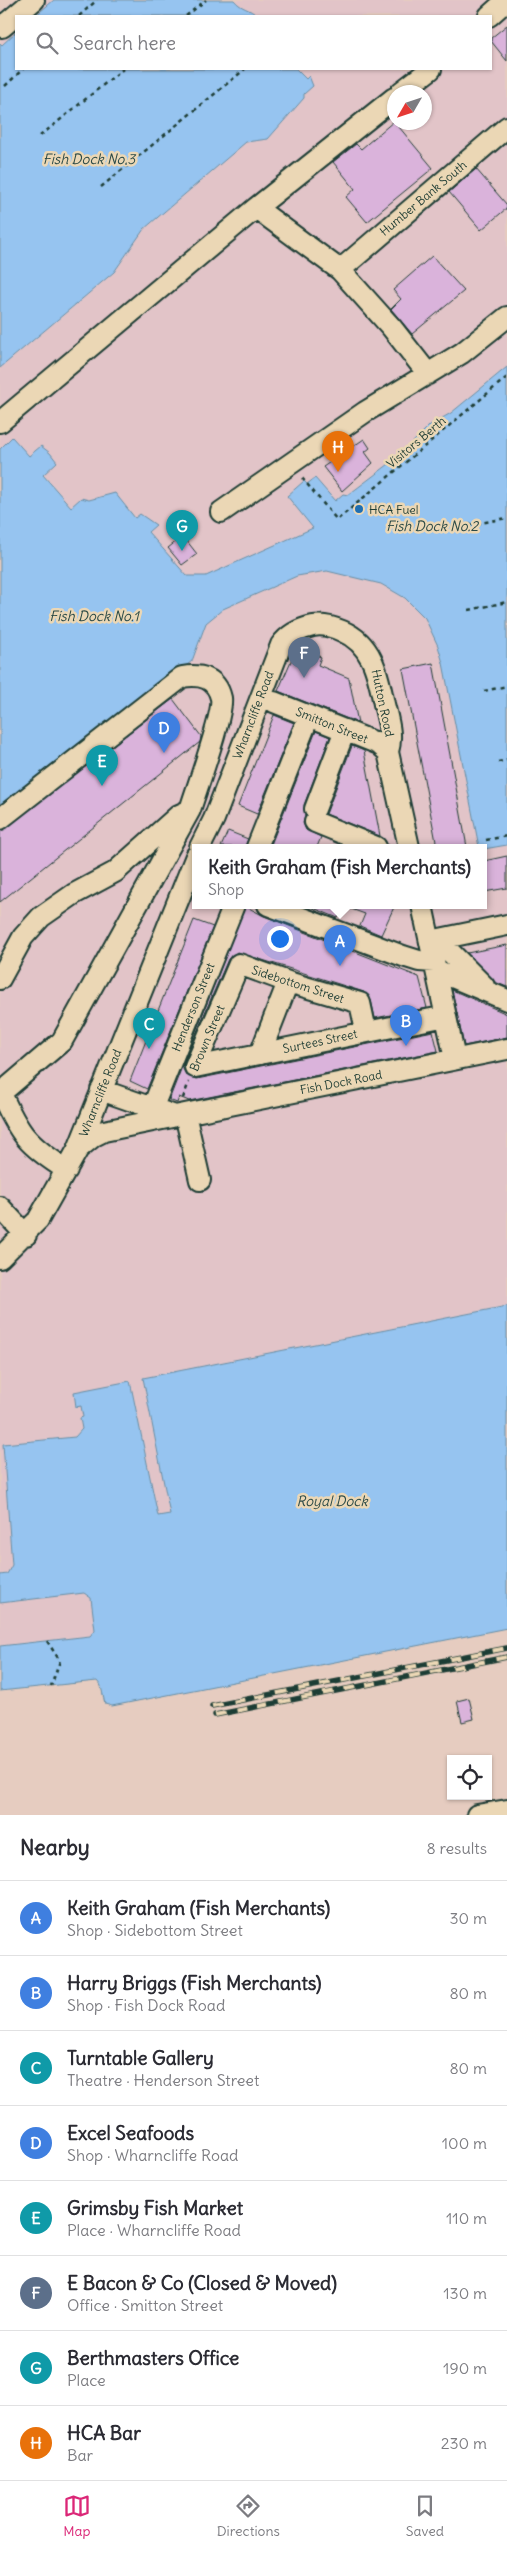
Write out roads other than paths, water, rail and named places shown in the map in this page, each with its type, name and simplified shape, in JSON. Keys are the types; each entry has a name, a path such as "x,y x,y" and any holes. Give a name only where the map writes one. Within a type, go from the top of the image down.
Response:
{"street":[{"path":"16,15 34,0"},
{"path":"490,15 507,0"},
{"path":"2,27 15,16"},
{"path":"410,85 430,70"},
{"path":"0,422 256,208 387,104"},
{"name":"Humber Bank South","path":"340,270 507,127"},
{"path":"256,208 340,270 398,335 428,374"},
{"path":"221,512 365,412 462,353 507,316"},
{"name":"Hutton Road","path":"286,638 304,628 326,626 346,633 367,650 373,660 392,739 388,752 408,844"},
{"name":"Wharncliffe Road","path":"201,844 281,645 286,638"},
{"path":"0,819 182,677 198,674 211,681 221,698 217,723 190,810 62,1041 0,1092 19,1130 38,1152 67,1170"},
{"name":"Smitton Street","path":"274,702 379,744 388,752"},
{"path":"258,844 308,716"},
{"path":"345,730 315,815 370,844"},
{"path":"0,979 23,937 40,917 74,894 115,872 179,814 190,810 205,794 242,744"},
{"name":"Wharncliffe Road","path":"0,1258 26,1235 38,1220 78,1149 192,866"},
{"name":"Henderson Street","path":"152,1109 232,909"},
{"path":"279,909 403,956 435,966 502,997"},
{"path":"423,909 434,941 435,966 455,1059"},
{"path":"434,941 507,925"},
{"path":"434,941 502,997"},
{"name":"Sidebottom Street","path":"239,964 288,982 360,1003 366,1031"},
{"name":"Brown Street","path":"195,1067 239,964"},
{"path":"260,1054 288,982"},
{"name":"Surtees Street","path":"195,1067 446,1016"},
{"name":"Fish Dock Road","path":"78,1149 94,1136 104,1131 507,1049"},
{"name":"Fish Dock Road","path":"102,1090 152,1109 180,1115"},
{"path":"180,1115 200,1180"},
{"path":"0,1207 26,1235"},
{"path":"477,1815 507,1810"}],"water":[{"path":"54,0 234,0 240,6 256,15 36,15"},
{"name":"Fish Dock No.3","path":"15,33 15,70 297,70 306,79 309,76 313,86 304,94 304,98 268,139 246,142 144,229 114,272 0,368 0,43 2,45"},
{"path":"507,367 507,845 487,848 487,844 478,844 443,663 438,646 425,618 405,598 381,584 327,571 297,576 223,609 206,623 192,661 0,814 0,449 12,437 29,456 41,446 50,453 57,462 43,475 71,507 81,498 89,500 115,493 135,518 140,514 156,525 148,532 187,576 206,576 313,528 287,496 304,481 307,484 315,478 335,501 343,494 348,495 397,458 430,425 451,413"},
{"name":"Royal Dock","path":"507,1306 507,1628 112,1706 105,1704 101,1686 97,1681 0,1691 0,1646 90,1636 95,1630 91,1598 84,1593 0,1603 0,1575 7,1574 12,1565 3,1444 75,1437 82,1429 80,1418 83,1417 81,1406 76,1407 74,1392 130,1381 158,1516 170,1514 143,1378"}],"railway":[{"path":"212,1706 507,1648"},
{"path":"215,1715 507,1657"}],"place":[{"name":"HCA Bar","path":"338,472"},
{"name":"HCA Fuel","path":"359,509"},
{"name":"Berthmasters Office","path":"182,551"},
{"name":"E Bacon & Co (Closed & Moved)","path":"304,678"},
{"name":"Excel Seafoods","path":"164,753"},
{"name":"Grimsby Fish Market","path":"102,786"},
{"name":"Keith Graham (Fish Merchants)","path":"340,966"},
{"name":"Harry Briggs (Fish Merchants)","path":"406,1046"},
{"name":"Turntable Gallery","path":"149,1049"}],"water label":[{"name":"Fish Dock No.2","path":"432,526"},
{"name":"Fish Dock No.1","path":"94,616"}]}
